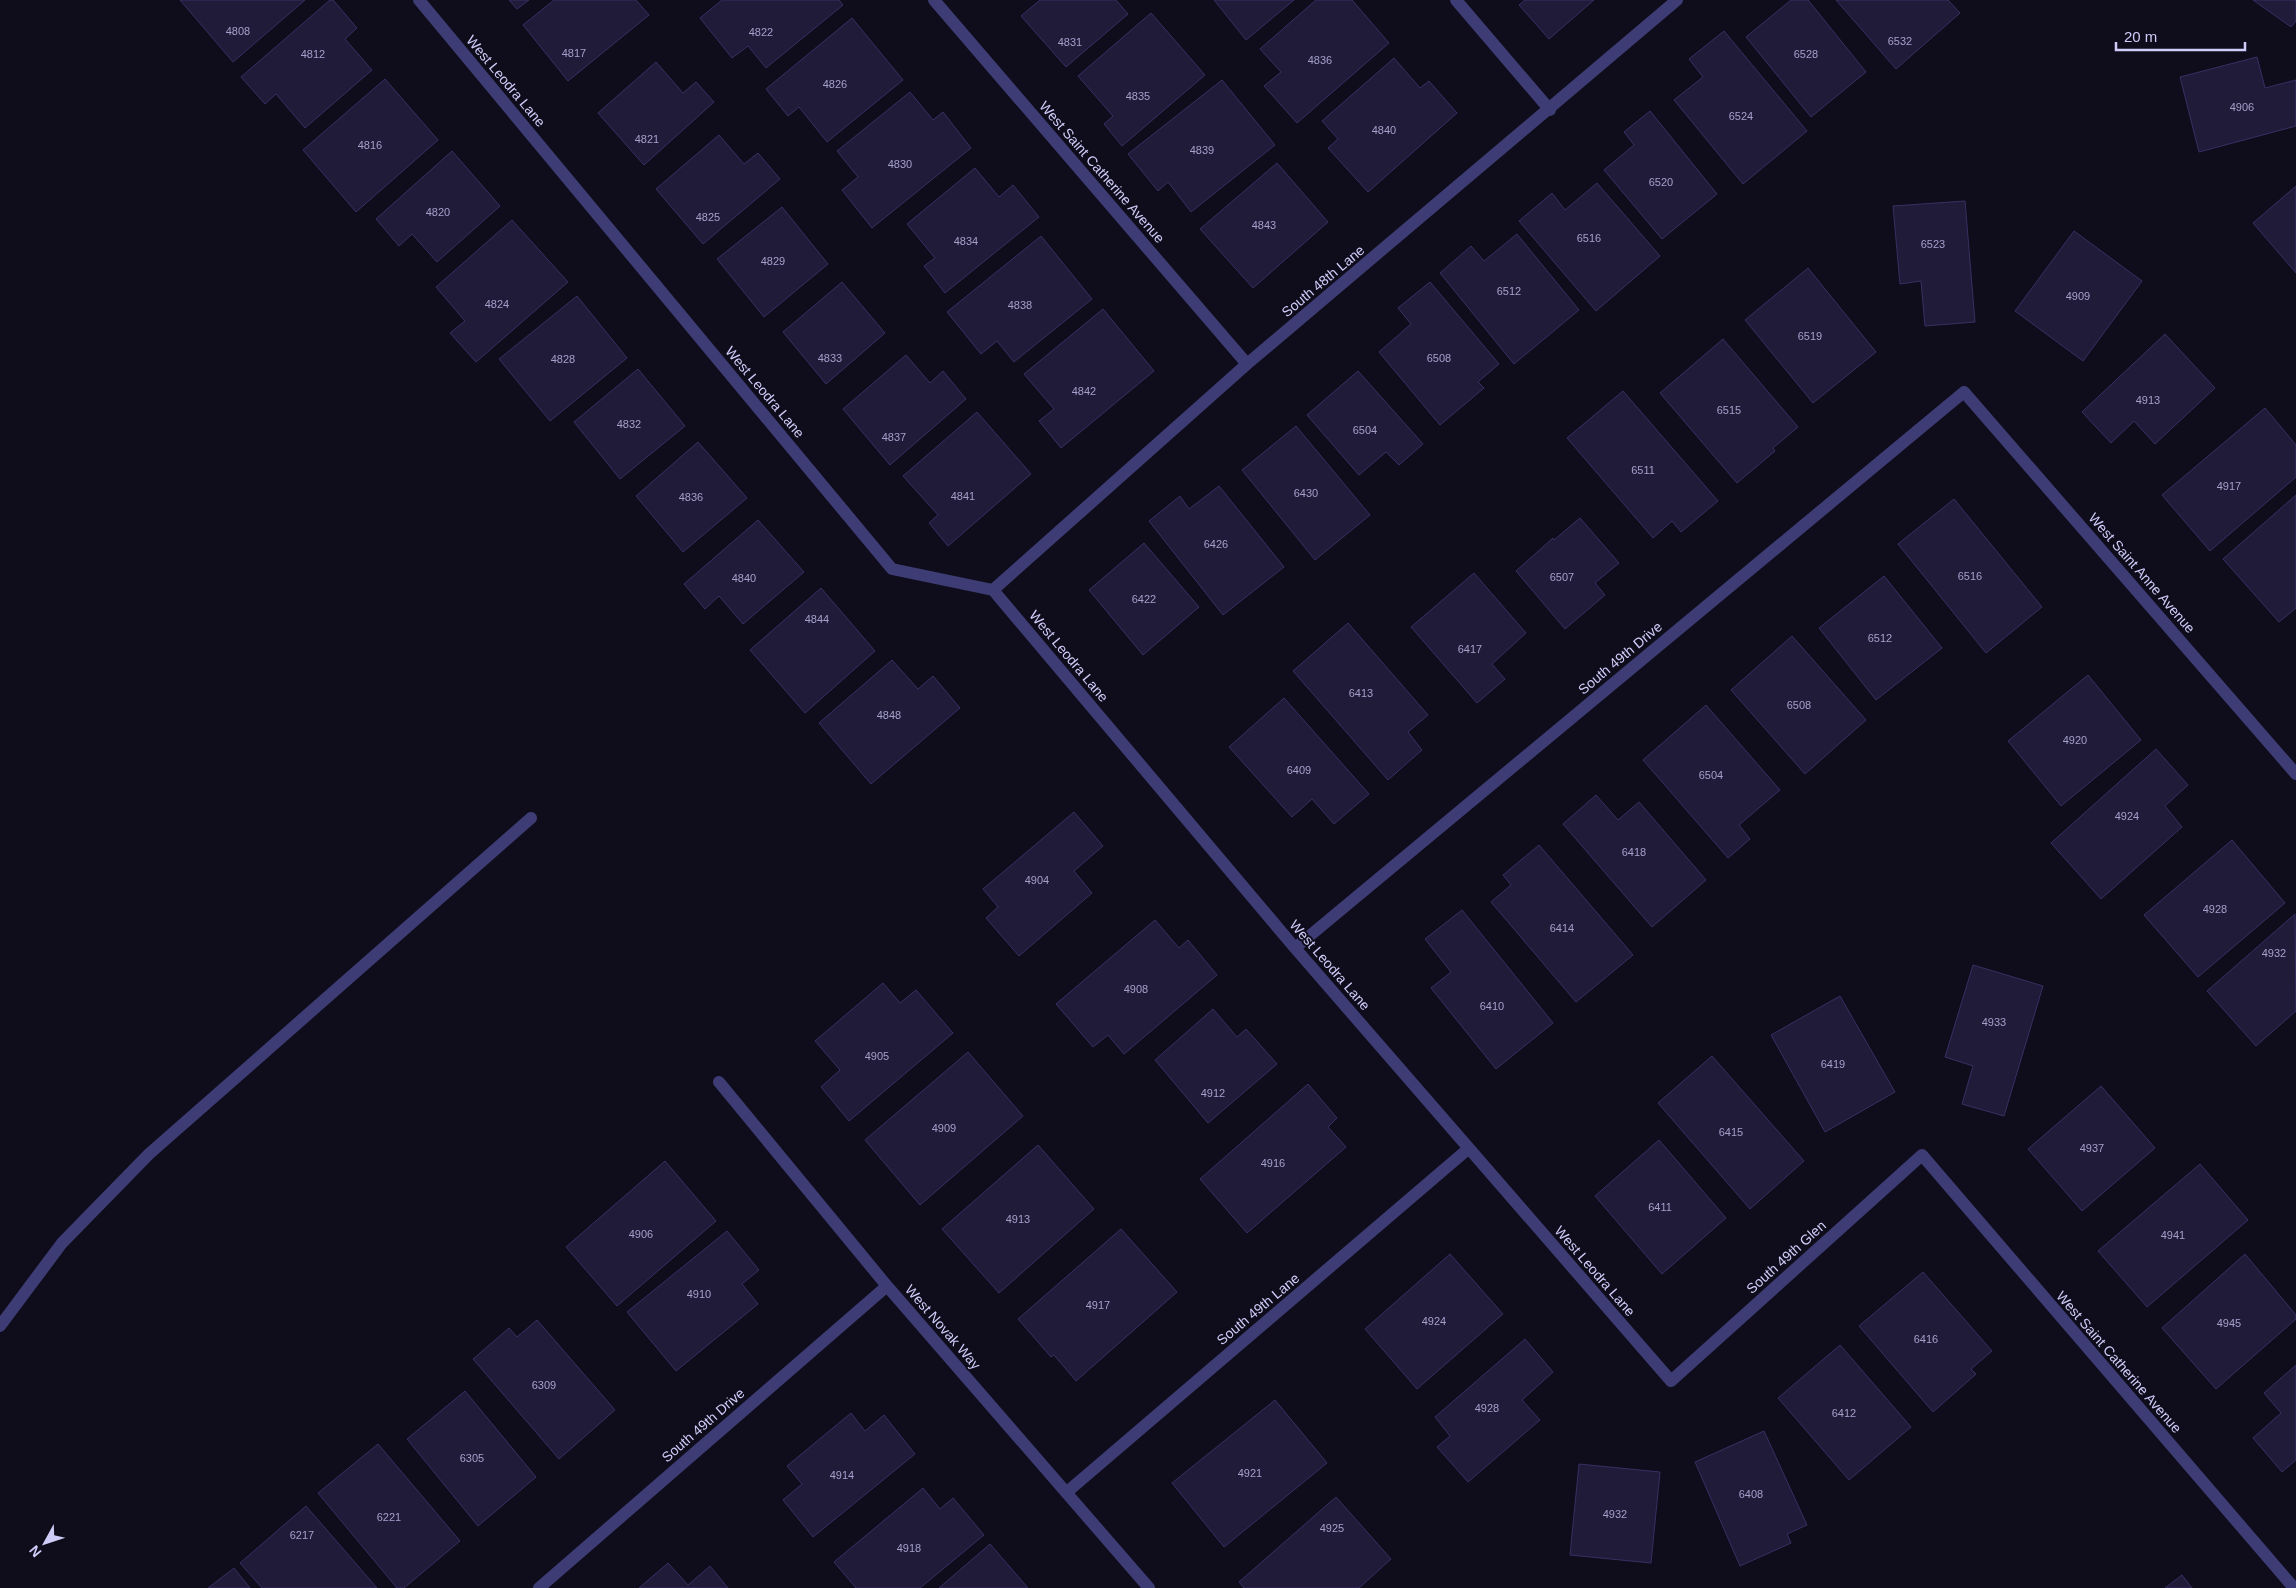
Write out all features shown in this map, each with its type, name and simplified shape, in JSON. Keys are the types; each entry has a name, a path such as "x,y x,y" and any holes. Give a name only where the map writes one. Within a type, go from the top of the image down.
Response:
{"street":[{"name":"West Leodra Lane","path":"419,0 892,569 993,590 1468,1150 1671,1381"},
{"name":"West Saint Catherine Avenue","path":"934,0 1247,364"},
{"path":"1456,0 1550,110"},
{"name":"South 48th Lane","path":"993,590 1247,364 1550,110 1677,0"},
{"name":"West Saint Anne Avenue","path":"1964,392 2296,774"},
{"name":"South 49th Drive","path":"1295,948 1964,392"},
{"path":"0,1326 62,1243 149,1154 530,818"},
{"name":"West Novak Way","path":"719,1082 887,1286 1149,1588"},
{"name":"South 49th Lane","path":"1067,1492 1468,1150"},
{"name":"West Saint Catherine Avenue","path":"1922,1155 2294,1588"},
{"name":"South 49th Glen","path":"1671,1381 1922,1155"},
{"name":"South 49th Drive","path":"540,1588 887,1286"}],"building":[{"path":"180,0 305,0 233,62"},
{"path":"330,0 333,0 357,28 345,39 372,70 305,128 276,94 265,104 241,77"},
{"path":"509,0 529,0 517,9"},
{"path":"554,0 636,0 649,15 568,81 523,25"},
{"path":"722,0 839,0 843,5 766,68 748,46 732,58 700,18"},
{"path":"1040,0 1116,0 1128,14 1066,67 1021,16"},
{"path":"1214,0 1294,0 1246,40"},
{"path":"1316,0 1352,0 1389,43 1297,123 1264,86 1281,72 1260,49"},
{"path":"1525,0 1594,0 1549,39 1519,5"},
{"path":"1791,0 1808,0 1866,72 1811,117 1746,37"},
{"path":"1836,0 1948,0 1960,13 1896,69"},
{"path":"2253,0 2296,0 2296,21 2291,27"},
{"path":"1151,13 1205,75 1122,146 1104,124 1113,116 1078,76"},
{"path":"852,18 903,80 827,142 799,107 788,116 766,89"},
{"path":"1724,31 1807,131 1743,184 1674,100 1703,77 1689,59"},
{"path":"2257,57 2265,88 2296,80 2296,126 2199,152 2180,77"},
{"path":"1394,58 1420,88 1429,81 1457,113 1368,192 1328,148 1338,139 1322,121"},
{"path":"656,62 683,93 696,82 714,102 644,165 598,113"},
{"path":"385,79 438,140 356,212 303,150"},
{"path":"1222,80 1275,145 1191,212 1168,182 1158,191 1128,154"},
{"path":"910,92 933,120 943,112 971,148 872,228 842,190 858,177 837,151"},
{"path":"1650,111 1717,194 1662,239 1604,170 1634,145 1624,132"},
{"path":"719,135 744,164 758,153 780,179 703,244 656,189"},
{"path":"452,151 500,206 437,262 412,234 399,246 376,219"},
{"path":"1277,163 1328,222 1253,288 1200,229"},
{"path":"975,168 999,197 1013,185 1039,217 945,293 924,266 935,258 907,224"},
{"path":"1597,183 1660,256 1596,311 1519,221 1552,193 1565,210"},
{"path":"2296,186 2296,273 2253,223"},
{"path":"1965,201 1975,322 1925,326 1921,281 1900,284 1893,206"},
{"path":"782,207 828,264 764,317 717,259"},
{"path":"512,220 568,282 476,362 450,333 465,321 436,287"},
{"path":"2074,231 2142,281 2083,361 2015,311"},
{"path":"1517,234 1579,310 1514,364 1440,273 1471,246 1484,261"},
{"path":"1041,236 1092,299 1014,362 997,341 981,354 947,312"},
{"path":"1808,268 1876,352 1813,403 1745,320"},
{"path":"842,282 885,333 826,384 783,332"},
{"path":"1430,282 1499,364 1478,382 1484,388 1440,425 1379,352 1411,324 1398,308"},
{"path":"577,296 627,358 550,421 499,359"},
{"path":"1103,309 1154,371 1061,448 1039,421 1054,409 1024,374"},
{"path":"2165,334 2215,388 2155,444 2134,421 2111,443 2082,412"},
{"path":"1723,339 1798,427 1773,448 1775,451 1737,483 1660,393"},
{"path":"906,355 930,383 943,371 966,399 890,465 843,409"},
{"path":"638,369 685,426 620,479 574,422"},
{"path":"1358,371 1423,444 1399,465 1386,452 1359,475 1307,415"},
{"path":"1623,391 1718,501 1681,532 1672,521 1653,538 1567,438"},
{"path":"2265,408 2296,445 2296,477 2210,551 2162,495"},
{"path":"977,412 1031,474 948,546 929,523 938,515 903,476"},
{"path":"1296,426 1370,515 1315,560 1242,470"},
{"path":"698,442 747,498 683,552 636,496"},
{"path":"1219,486 1284,567 1223,615 1149,521 1180,496 1189,509"},
{"path":"2296,495 2296,608 2279,622 2223,559"},
{"path":"1954,499 2042,607 1986,653 1898,544"},
{"path":"1580,518 1619,563 1595,583 1605,595 1565,629 1516,571 1553,538 1554,540"},
{"path":"758,520 804,572 743,624 719,596 705,609 684,584"},
{"path":"1144,543 1199,607 1143,655 1089,590"},
{"path":"1474,573 1526,633 1492,664 1505,679 1477,703 1411,627"},
{"path":"1884,576 1942,648 1876,700 1819,628"},
{"path":"821,588 875,651 805,713 750,650"},
{"path":"1348,623 1428,715 1408,732 1422,750 1388,780 1293,671"},
{"path":"1792,636 1866,720 1805,774 1731,690"},
{"path":"892,660 918,689 933,676 960,708 871,784 819,723"},
{"path":"2088,675 2141,740 2061,806 2008,741"},
{"path":"1284,698 1369,794 1334,824 1312,799 1292,817 1229,747"},
{"path":"1706,705 1780,790 1739,825 1750,839 1728,858 1643,760"},
{"path":"2156,749 2188,785 2165,806 2182,827 2101,899 2051,843"},
{"path":"1596,795 1618,820 1639,802 1706,880 1652,927 1563,824"},
{"path":"1074,812 1103,846 1074,871 1092,893 1019,956 986,918 998,907 983,889"},
{"path":"2232,840 2285,903 2198,977 2144,915"},
{"path":"1539,845 1633,955 1576,1002 1491,902 1511,885 1503,875"},
{"path":"1462,910 1553,1023 1496,1069 1431,988 1451,972 1425,939"},
{"path":"2295,914 2296,1011 2256,1046 2207,991"},
{"path":"1155,920 1179,948 1188,940 1217,975 1124,1054 1108,1035 1093,1047 1056,1004"},
{"path":"1973,965 2043,986 2004,1116 1962,1104 1973,1066 1945,1057"},
{"path":"883,983 900,1003 916,990 953,1033 849,1121 821,1087 840,1070 815,1041"},
{"path":"1840,996 1895,1092 1825,1132 1771,1035"},
{"path":"1213,1009 1237,1037 1246,1029 1277,1064 1208,1123 1155,1060"},
{"path":"968,1052 1023,1116 920,1205 865,1140"},
{"path":"1712,1056 1804,1161 1750,1209 1658,1103"},
{"path":"1308,1084 1337,1118 1328,1127 1346,1147 1247,1233 1200,1179"},
{"path":"2101,1086 2155,1148 2082,1211 2028,1149"},
{"path":"1659,1140 1726,1218 1662,1274 1595,1196"},
{"path":"1038,1145 1094,1209 999,1293 942,1229"},
{"path":"665,1161 716,1221 617,1306 566,1247"},
{"path":"2200,1164 2248,1220 2147,1307 2098,1251"},
{"path":"1121,1229 1177,1292 1076,1381 1054,1355 1051,1357 1018,1319"},
{"path":"727,1231 759,1270 742,1284 758,1304 676,1371 627,1312"},
{"path":"1450,1254 1503,1314 1417,1389 1365,1329"},
{"path":"2245,1254 2296,1315 2296,1319 2216,1389 2162,1328"},
{"path":"1923,1272 1992,1351 1971,1369 1976,1374 1933,1412 1859,1326"},
{"path":"537,1320 615,1410 559,1459 473,1359 509,1328 517,1337"},
{"path":"1525,1339 1553,1372 1522,1400 1540,1420 1468,1482 1437,1447 1450,1436 1435,1417"},
{"path":"1840,1345 1911,1427 1849,1480 1778,1398"},
{"path":"2296,1365 2296,1460 2282,1472 2253,1438 2281,1413 2264,1393"},
{"path":"465,1391 536,1477 478,1526 407,1439"},
{"path":"1275,1400 1327,1463 1224,1547 1172,1483"},
{"path":"851,1413 865,1431 884,1415 915,1454 813,1537 783,1500 802,1484 787,1466"},
{"path":"1764,1431 1807,1525 1787,1534 1791,1543 1740,1566 1695,1462"},
{"path":"378,1444 460,1541 404,1588 397,1588 318,1493"},
{"path":"1579,1464 1660,1472 1651,1563 1570,1555"},
{"path":"923,1488 940,1509 953,1498 984,1535 920,1588 856,1588 834,1562"},
{"path":"1336,1497 1391,1559 1359,1588 1244,1588 1239,1582"},
{"path":"306,1506 377,1588 262,1588 240,1563"},
{"path":"990,1544 1028,1588 939,1588"},
{"path":"668,1563 688,1585 710,1566 728,1588 639,1588"},
{"path":"234,1568 250,1588 208,1588"},
{"path":"2182,1575 2192,1588 2165,1588"}]}
